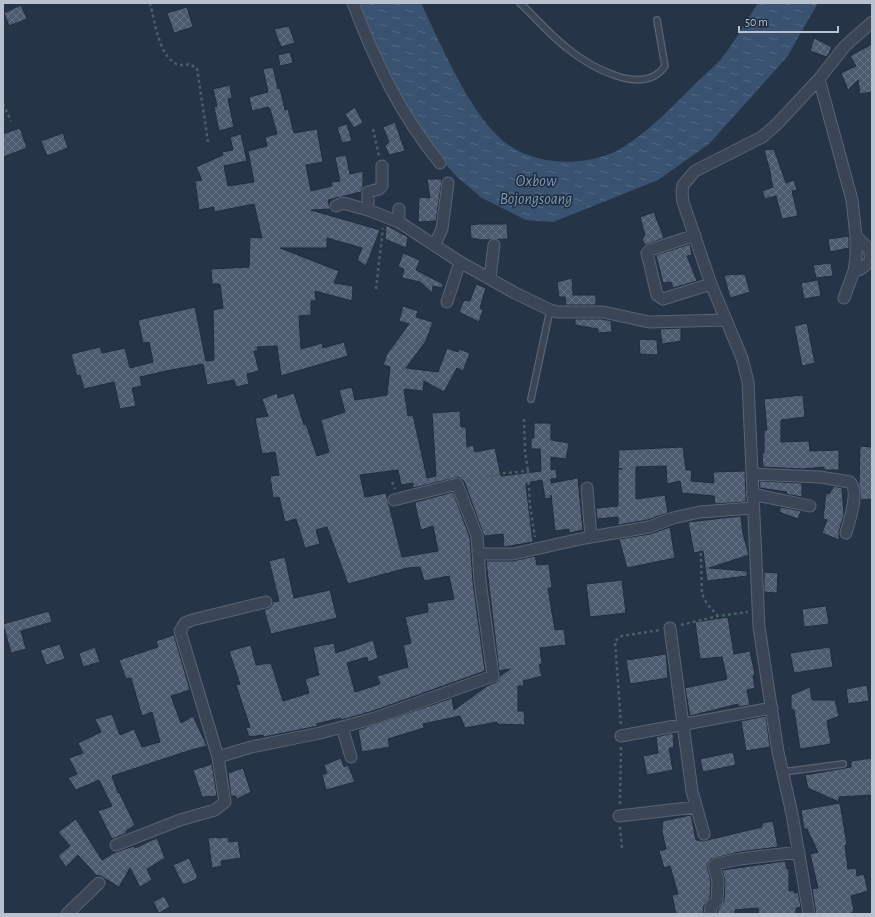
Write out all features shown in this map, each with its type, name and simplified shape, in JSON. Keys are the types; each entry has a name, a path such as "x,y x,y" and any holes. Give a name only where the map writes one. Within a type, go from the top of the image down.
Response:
{"street":[{"path":"353,3 386,82 421,140 440,163"},
{"path":"809,914 778,752 772,708 766,682 757,611 757,570 752,494 753,474 748,382 742,358 711,284 683,202 682,192 687,179 707,164 762,137 777,124 819,79 845,46 872,22"},
{"path":"819,79 852,200 856,236 854,271 844,298"},
{"path":"368,210 368,192 379,189 382,186 382,166"},
{"path":"435,244 442,229 448,183"},
{"path":"336,206 343,203 368,210 399,222 435,244 460,262 515,293 550,310 558,312 603,312 649,322 726,320"},
{"path":"399,209 399,222"},
{"path":"695,235 650,250 647,253 657,295 663,299 711,284"},
{"path":"854,271 871,260 869,250 856,236"},
{"path":"490,278 494,245"},
{"path":"447,302 460,262"},
{"path":"753,474 820,477 850,482 854,488 854,495 846,533"},
{"path":"218,757 251,747 376,718 493,676 480,581 480,554 477,536 457,484 394,500"},
{"path":"587,488 591,537"},
{"path":"752,494 810,506"},
{"path":"480,554 513,554 591,537 649,527 673,518 700,512 753,508"},
{"path":"116,846 180,820 216,810 221,807 225,800 218,757 180,631 185,623 192,620 266,602"},
{"path":"670,628 692,791 704,834"},
{"path":"622,736 772,708"},
{"path":"342,727 351,757"},
{"path":"620,816 696,807"},
{"path":"710,914 711,906 717,901 718,881 714,866 716,864 740,859 798,852"},
{"path":"67,914 99,883"}],"lane":[{"path":"520,3 568,50 616,76 638,81 659,74 665,66 657,20"},
{"path":"530,399 550,310"},
{"path":"783,772 843,764"}],"path":[{"path":"150,3 165,54 176,65 183,66 189,64 197,68 208,142"},
{"path":"3,104 11,121"},
{"path":"373,129 382,166"},
{"path":"376,289 384,216"},
{"path":"524,419 525,452 528,471 530,506 537,548"},
{"path":"457,484 505,473 528,471"},
{"path":"700,512 702,594 707,604 718,616"},
{"path":"622,849 620,816 622,736 615,641 622,636 670,628 718,616 757,611"}],"water":[{"name":"Oxbow Bojongsoang","path":"359,3 421,3 448,60 470,101 496,134 510,146 523,153 537,158 567,162 598,158 612,153 625,146 652,126 721,59 736,39 758,3 818,3 787,57 709,144 658,180 553,222 526,220 482,198 456,176 434,151 389,80"}],"building":[{"path":"21,5 27,19 9,26 4,13"},
{"path":"187,7 193,27 174,33 167,13"},
{"path":"289,26 295,43 281,47 274,29"},
{"path":"814,38 832,47 827,57 810,51"},
{"path":"872,44 872,92 860,94 858,80 848,90 841,73 856,66 850,56"},
{"path":"290,52 293,63 280,66 278,55"},
{"path":"273,67 278,89 280,88 285,110 288,109 294,133 317,129 323,162 306,165 311,191 332,186 331,182 340,181 335,157 346,155 350,174 363,171 363,187 361,192 328,200 330,209 311,210 380,230 366,266 357,260 362,248 327,238 327,248 280,248 339,271 334,283 353,286 352,301 315,291 316,301 311,301 311,315 299,316 301,349 322,343 323,348 344,342 348,356 281,376 277,346 257,347 258,351 254,351 259,371 247,374 249,384 236,387 234,380 207,385 203,364 166,371 140,377 142,386 132,388 136,406 120,409 114,382 84,389 80,375 77,376 71,354 100,347 102,353 125,348 130,368 153,362 149,342 143,343 138,320 195,307 206,361 214,360 213,310 223,308 220,284 212,284 211,269 249,267 250,237 262,238 254,204 214,212 214,207 199,210 195,181 202,180 196,167 223,155 222,152 233,150 230,137 241,134 247,161 224,166 228,186 254,182 248,151 267,146 265,137 277,134 270,109 268,107 252,111 249,97 268,92 263,69"},
{"path":"230,85 232,98 228,99 234,127 219,131 214,107 217,106 213,89"},
{"path":"355,107 363,123 354,128 345,114"},
{"path":"395,122 405,151 389,155 385,146 389,142 383,127"},
{"path":"347,124 352,141 342,143 337,127"},
{"path":"20,128 27,148 3,157 3,134"},
{"path":"63,133 68,148 47,156 41,141"},
{"path":"774,149 786,183 794,180 797,190 792,191 798,216 782,219 776,196 765,199 762,191 773,187 764,150"},
{"path":"427,179 442,179 436,221 418,222 419,197 430,198"},
{"path":"654,212 664,238 645,245 642,239 645,235 640,217"},
{"path":"507,224 508,239 482,240 471,238 470,225"},
{"path":"386,225 408,237 406,248 385,239"},
{"path":"849,236 849,248 830,252 828,239"},
{"path":"690,244 692,255 687,256 697,281 673,288 671,282 663,283 656,255"},
{"path":"403,253 420,260 416,270 443,284 442,288 433,286 432,293 420,282 402,278 404,269 398,267"},
{"path":"831,263 833,276 816,278 813,265"},
{"path":"745,274 750,292 730,298 724,275"},
{"path":"572,278 573,295 596,295 596,305 566,305 565,297 559,297 557,282"},
{"path":"818,280 821,296 804,299 801,283"},
{"path":"476,284 486,288 480,308 483,310 479,322 459,312 464,300 470,301"},
{"path":"403,306 418,311 416,317 433,322 426,341 406,368 438,372 447,348 458,352 459,349 470,353 463,371 457,368 444,392 424,381 423,391 404,389 408,416 413,415 427,478 436,476 432,413 460,411 461,427 466,427 467,447 473,445 475,452 495,448 501,476 541,471 540,449 531,449 531,438 534,438 534,423 551,423 551,440 569,443 566,459 551,457 551,470 556,469 557,478 551,479 551,483 578,478 583,530 569,533 569,529 555,531 551,495 551,498 545,499 542,480 526,483 533,542 504,547 503,534 484,536 464,481 459,477 413,488 413,483 401,485 398,470 360,475 365,497 386,493 402,557 438,551 433,526 421,530 415,504 416,502 453,492 470,538 473,582 485,671 373,711 341,720 341,718 316,724 318,726 264,737 263,735 249,737 246,728 250,727 236,685 240,684 229,651 251,645 256,665 271,663 283,701 309,693 305,679 319,675 313,647 334,643 336,653 373,640 378,658 368,662 367,657 347,663 355,692 380,684 377,676 408,667 403,645 411,643 405,617 428,612 427,603 454,599 449,576 424,581 420,567 407,568 348,584 327,527 316,530 320,544 305,548 296,519 285,522 279,497 273,498 270,476 279,475 275,452 262,454 255,418 268,416 262,399 277,393 278,398 294,393 304,425 306,424 317,456 329,452 321,420 345,412 339,390 352,387 355,400 387,395 390,367 383,365 387,354 409,324 399,321"},
{"path":"575,319 602,319 611,321 612,332 598,333 598,329 575,325"},
{"path":"807,323 815,363 802,366 794,326"},
{"path":"681,328 681,341 662,344 660,329"},
{"path":"639,339 657,340 658,355 640,354"},
{"path":"803,395 805,417 781,420 781,442 809,441 810,451 839,450 839,470 824,470 824,467 802,469 763,467 762,453 764,453 764,430 767,430 764,399"},
{"path":"860,446 872,447 872,499 861,500 859,484"},
{"path":"683,447 686,470 692,470 691,481 714,483 713,472 745,471 746,502 715,504 714,496 682,493 680,481 667,484 666,466 636,467 636,499 665,495 668,513 647,520 618,525 618,517 597,519 596,508 618,506 618,469 622,469 618,468 619,450"},
{"path":"759,481 802,483 802,497 786,494 787,492 760,488"},
{"path":"834,486 842,488 844,515 839,531 839,540 822,533 827,520 823,519 826,493 829,494"},
{"path":"781,507 801,511 798,519 779,512"},
{"path":"741,516 743,534 749,555 709,568 747,571 747,576 707,581 703,551 694,553 688,522"},
{"path":"670,527 675,558 627,568 619,539 650,534"},
{"path":"535,556 537,565 549,564 552,588 548,588 555,630 564,629 566,645 540,648 542,664 539,665 542,676 523,681 524,686 518,686 518,711 524,711 525,725 497,724 497,722 465,728 460,716 423,724 424,728 388,739 390,747 362,752 358,730 452,698 454,710 487,686 498,681 500,676 510,669 499,671 486,561 513,561"},
{"path":"285,557 294,598 330,590 337,618 271,634 264,610 271,607 273,602 279,601 269,561"},
{"path":"764,572 778,573 777,593 764,592"},
{"path":"622,580 626,613 590,617 586,584"},
{"path":"826,606 829,624 804,627 802,609"},
{"path":"49,611 52,622 21,631 26,649 11,653 3,624"},
{"path":"728,617 734,654 750,651 755,674 753,676 755,688 747,690 750,705 738,707 738,704 690,716 685,688 727,679 722,657 700,659 695,622"},
{"path":"174,635 190,690 171,696 181,723 193,716 207,746 112,776 118,793 119,792 135,825 126,831 127,833 112,839 98,811 112,806 99,780 76,790 68,778 77,774 69,758 83,753 78,743 101,732 95,719 112,714 120,735 134,729 142,747 160,742 152,712 142,716 131,678 126,679 119,660 158,647 156,641"},
{"path":"60,644 65,659 46,665 40,650"},
{"path":"95,647 100,662 83,667 79,653"},
{"path":"830,647 833,667 794,673 790,653"},
{"path":"666,654 668,678 630,684 626,660"},
{"path":"867,685 869,701 848,704 846,689"},
{"path":"810,687 812,700 835,700 839,716 827,721 831,744 800,749 794,710 791,709 791,695"},
{"path":"766,716 770,747 746,751 741,721"},
{"path":"673,733 674,748 669,748 673,770 647,775 643,756 658,753 656,737"},
{"path":"733,752 736,765 703,772 700,759"},
{"path":"341,758 344,767 348,765 355,782 326,790 322,775 327,773 324,765"},
{"path":"872,758 872,795 839,797 839,802 808,788 805,775 851,767 851,761"},
{"path":"212,764 217,796 202,797 193,770"},
{"path":"243,768 251,792 237,799 236,796 231,796 228,773"},
{"path":"840,803 847,845 845,845 848,869 856,868 857,876 864,874 868,891 851,896 854,911 850,914 816,914 812,889 818,888 810,854 818,852 807,829 804,829 801,810"},
{"path":"691,815 696,840 703,841 762,827 762,823 773,821 778,847 739,852 711,859 707,865 711,882 710,898 704,905 703,914 676,914 672,895 678,894 670,866 664,868 659,851 666,849 662,831 663,821"},
{"path":"76,819 102,860 116,852 134,846 135,848 157,838 165,858 147,869 152,880 140,887 130,868 119,887 99,875 97,876 78,855 66,867 58,856 70,846 58,832"},
{"path":"228,837 229,842 238,841 241,858 221,861 222,866 212,868 208,838"},
{"path":"189,858 197,875 197,879 183,885 173,865"},
{"path":"785,861 787,869 789,869 789,891 794,890 794,893 798,892 801,907 796,908 796,914 759,914 758,908 735,910 735,914 717,914 724,901 725,881 722,870"},
{"path":"164,896 170,907 159,913 153,902"}]}
